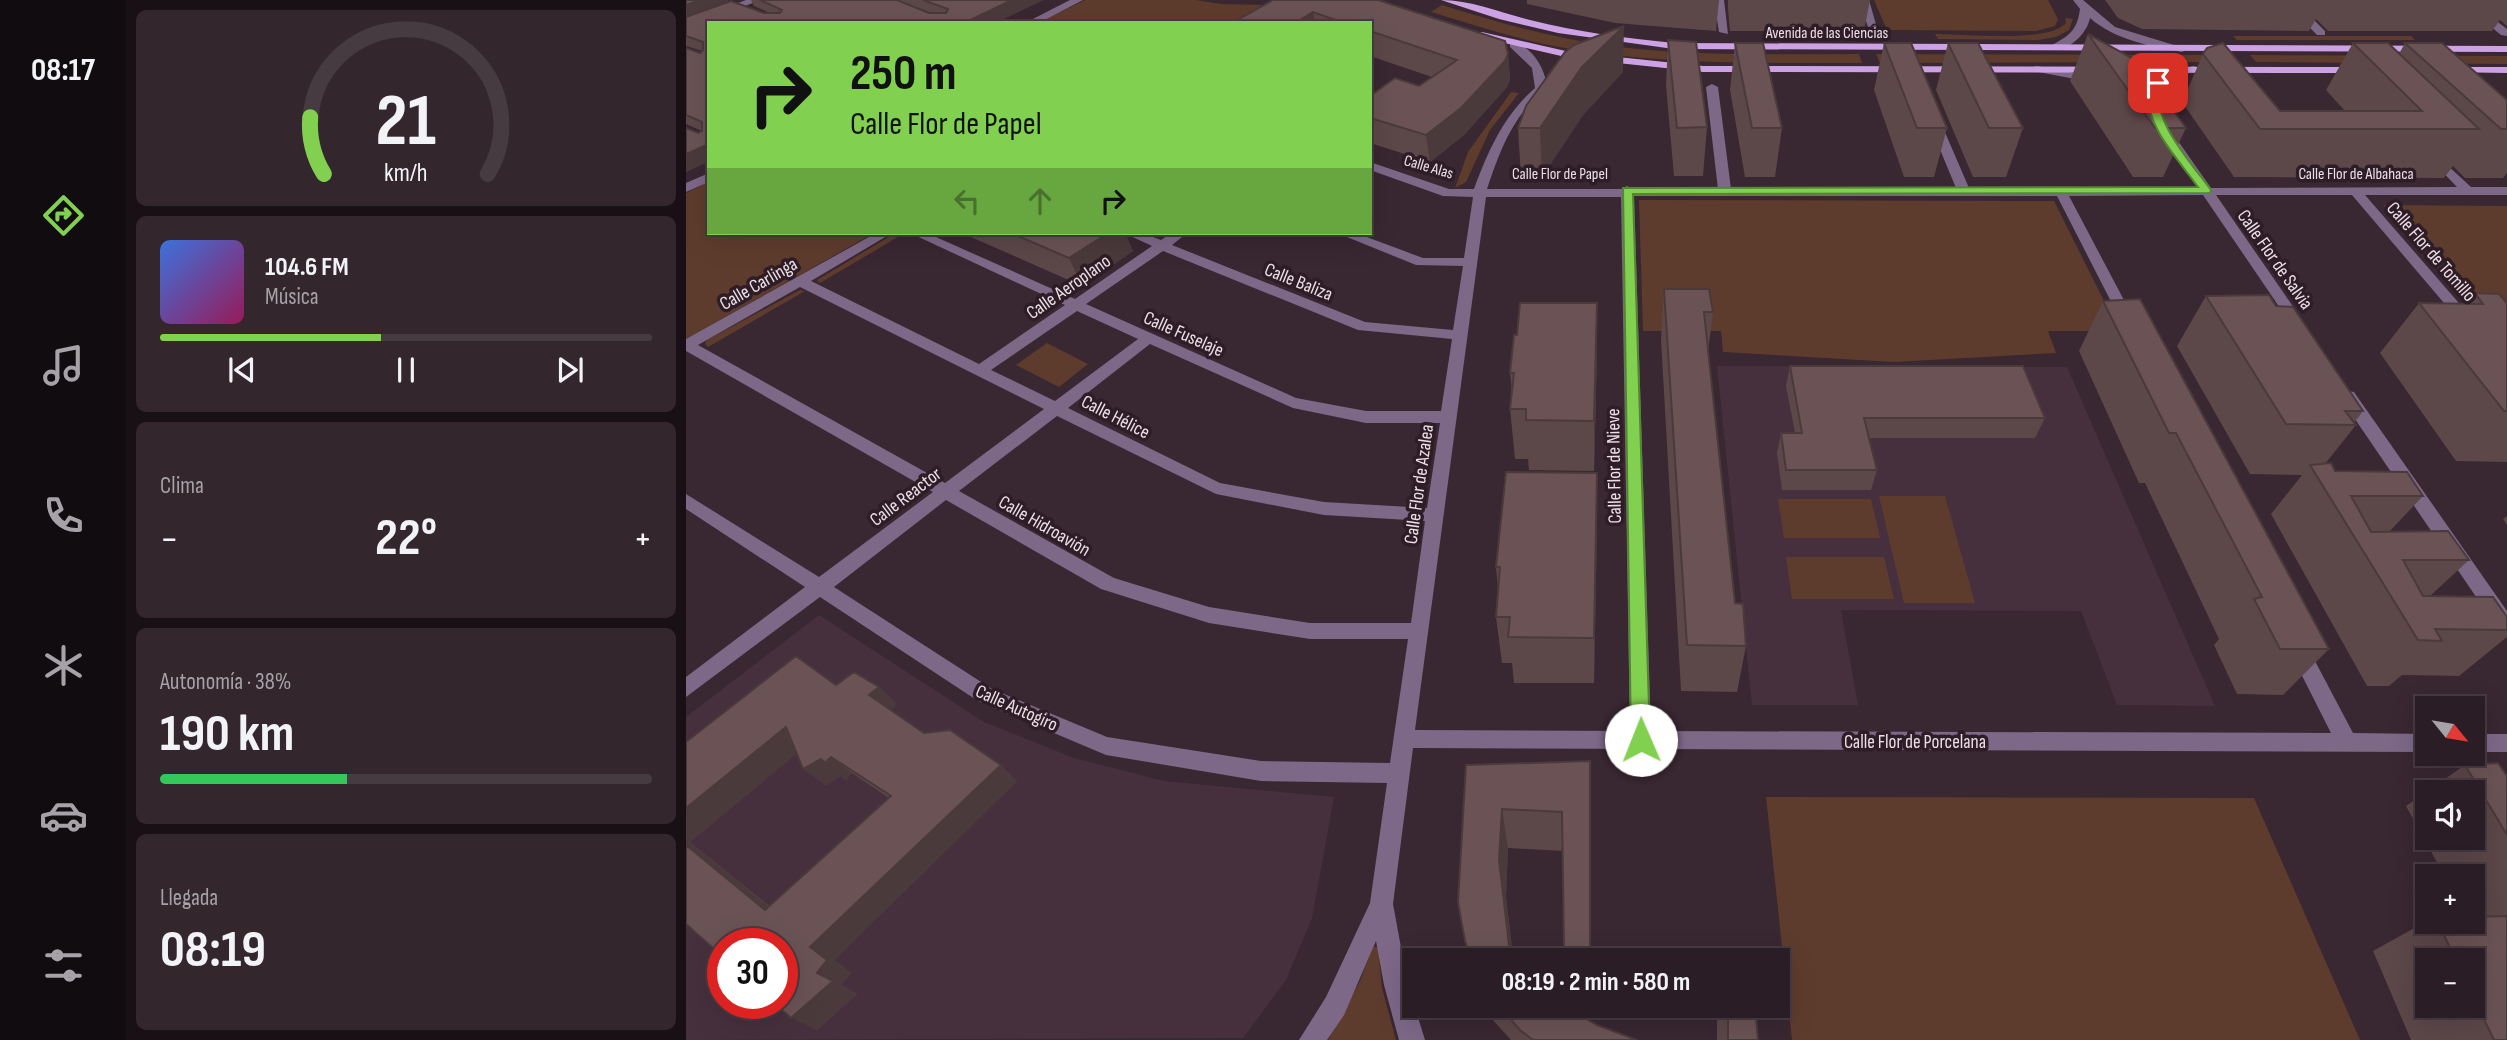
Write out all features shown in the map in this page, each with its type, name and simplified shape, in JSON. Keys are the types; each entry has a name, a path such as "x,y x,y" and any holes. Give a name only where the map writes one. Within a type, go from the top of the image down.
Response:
{"main road":[{"name":"Avenida de las Ciencias","path":"1446,0 1543,28 1607,41 1661,45 2507,49"},
{"name":"Avenida de las Ciencias","path":"1464,30 1514,45 1628,64 1703,69 2372,70"},
{"path":"2440,70 2507,70"}],"street":[{"path":"722,0 761,15"},
{"path":"686,27 755,0"},
{"path":"1041,0 1063,7"},
{"path":"1034,21 1078,0"},
{"path":"1719,0 1724,32"},
{"path":"1864,0 1875,33"},
{"path":"2078,0 2085,10 2101,23 2124,36 2182,48"},
{"path":"2288,0 2321,33"},
{"path":"2463,0 2505,33"},
{"path":"2054,48 2080,33 2085,26 2085,10"},
{"path":"1514,45 1532,58 1541,77 1540,87 1568,76"},
{"path":"1590,70 1628,64"},
{"path":"2037,69 2108,84"},
{"path":"2157,120 2152,107 2156,86 2169,76 2193,69"},
{"name":"Calle Flor de Azalea","path":"1381,904 1480,191 1492,152 1540,87"},
{"path":"1712,87 1725,191"},
{"name":"Calle Flor de Salvia","path":"2142,104 2157,120 2311,342"},
{"path":"1931,113 1963,190"},
{"path":"2423,145 2468,191"},
{"name":"Calle Alas","path":"1372,167 1448,193 1480,191"},
{"path":"686,188 707,178"},
{"name":"Calle Flor de Nieve","path":"1627,190 1641,740"},
{"path":"2060,190 2136,338"},
{"name":"Calle Flor de Papel","path":"1480,191 2206,190"},
{"name":"Calle Flor de Albahaca","path":"2206,190 2507,191"},
{"name":"Calle Flor de Tomillo","path":"2355,191 2480,336"},
{"name":"Calle Carlinga","path":"687,345 881,235"},
{"name":"Calle Fuselaje","path":"921,235 1293,403 1366,417 1448,417"},
{"name":"Calle Baliza","path":"1136,235 1363,327 1460,335"},
{"name":"Calle Aeroplano","path":"979,371 1177,235"},
{"path":"1349,235 1422,262 1470,262"},
{"name":"Calle Hélice","path":"800,281 1216,488 1283,505 1344,513 1435,515"},
{"name":"Calle Reactor","path":"686,688 1149,338"},
{"name":"Calle Hidroavión","path":"687,345 1108,584 1209,615 1310,631 1418,631"},
{"path":"2342,387 2507,626"},
{"name":"Calle Autogiro","path":"686,499 985,695 1106,746 1261,771 1399,773"},
{"path":"2290,632 2347,743"},
{"name":"Calle Flor de Porcelana","path":"1404,739 2415,743"},
{"path":"2485,743 2507,743"},
{"path":"1312,1040 1335,1006 1381,904"},
{"path":"1381,904 1396,985 1412,1040"}],"shaded area":[{"path":"1085,0 1195,0 1222,4 1267,5 1249,21 1042,21"},
{"path":"1874,0 2048,0 2058,19 2055,26 2036,31 1887,30"},
{"path":"1442,5 1527,30 1613,46 1705,53 1859,54 1862,63 1710,62 1597,53 1527,40 1431,12"},
{"path":"2065,18 2073,19 2069,30 2056,37 2038,40 1938,39 1935,34 2005,36 2043,33 2066,23"},
{"path":"2233,36 2411,36 2415,40 2237,40"},
{"path":"1876,54 2232,55 2238,62 1880,63"},
{"path":"2250,55 2507,56 2507,64 2256,62"},
{"path":"1511,92 1519,93 1490,130 1466,182 1455,188 1468,152"},
{"path":"707,183 707,235 870,235 686,339 686,193"},
{"path":"1639,200 2054,201 2119,331 2048,331 2056,353 1894,362 1723,352 1721,331 1643,331"},
{"path":"2383,205 2507,206 2507,335 2496,335"},
{"path":"892,235 898,237 820,283 817,280"},
{"path":"800,290 805,291 708,347 705,344 707,340"},
{"path":"1047,343 1088,364 1059,387 1016,365"},
{"path":"1717,366 2067,367 2215,706 2117,705 2081,611 1841,610 1858,705 1752,705"},
{"path":"1879,496 1945,496 1975,603 1904,603"},
{"path":"1778,499 1871,499 1880,538 1784,538"},
{"path":"1786,557 1884,557 1894,599 1792,599"},
{"path":"819,615 984,722 1074,758 1164,781 1334,797 1312,918 1286,980 1243,1038 686,1040 686,717"},
{"path":"1766,797 2254,798 2360,1040 1792,1040 1790,948 1782,948"},
{"path":"1373,947 1378,947 1382,988 1396,1040 1328,1040 1360,981"}],"building":[{"path":"686,0 699,0 686,5"},
{"path":"760,0 897,0 929,13 946,13 948,9 923,0 1012,0 968,21 707,21 707,145 686,154 686,128 698,133 702,131 702,122 686,115 686,48 700,53 703,50 703,42 686,36 686,17 731,1 764,13 780,13 782,10"},
{"path":"1273,0 1378,0 1505,41 1508,54 1505,61 1461,108 1426,135 1372,119 1372,95 1395,78 1419,86 1457,60 1372,32 1372,21 1338,21 1313,12 1298,21 1236,21"},
{"path":"1624,26 1582,67 1540,128 1518,128 1526,106 1565,52 1574,45"},
{"path":"2088,34 2139,62 2186,128 2155,128"},
{"path":"1668,40 1696,42 1707,127 1677,128"},
{"path":"1735,43 1763,43 1782,128 1752,128"},
{"path":"1884,43 1911,43 1947,128 1917,128"},
{"path":"1948,43 1978,43 2023,128 1989,128"},
{"path":"2223,43 2280,111 2422,111 2353,43 2388,43 2479,129 2260,129 2203,54 2207,48"},
{"path":"2405,43 2442,43 2507,100 2507,129 2501,129"},
{"path":"1016,235 1105,235 1069,258"},
{"path":"1664,289 1709,289 1713,312 1704,312 1735,603 1743,604 1746,646 1687,645"},
{"path":"2475,293 2499,294 2507,303 2507,411 2504,411 2419,303 2483,304"},
{"path":"2269,295 2276,306 2293,307 2363,411 2345,411 2356,425 2286,424 2206,296"},
{"path":"2140,299 2329,649 2280,649 2254,599 2262,597 2176,433 2169,433 2103,301"},
{"path":"1520,303 1597,303 1594,421 1526,420 1526,409 1510,409 1514,373 1510,373"},
{"path":"1790,366 2023,366 2045,418 1864,418 1877,470 1786,470 1781,433 1802,433"},
{"path":"2331,463 2335,471 2407,472 2423,496 2351,496 2371,532 2448,531 2469,560 2403,560 2423,596 2493,597 2507,617 2507,630 2435,629 2442,641 2418,640 2310,465"},
{"path":"1506,472 1597,473 1594,638 1508,637 1510,617 1496,617 1500,567 1496,567"},
{"path":"796,656 836,685 854,672 879,687 869,695 924,733 950,730 1001,765 810,947 827,960 817,973 833,981 798,1012 798,928 707,928 707,943 686,924 686,845 765,910 891,796 831,757 825,763 821,759 803,769 786,727 686,808 686,742"},
{"path":"1590,761 1590,948 1564,948 1562,812 1502,809 1499,860 1511,948 1467,948 1458,902 1466,765"},
{"path":"2498,763 2507,776 2507,835 2485,798 2485,780 2474,780 2466,766 2485,766 2485,764"},
{"path":"2507,916 2507,1040 2494,1040 2484,1018 2485,948 2450,948 2444,934 2485,934 2485,917"},
{"path":"1510,1018 1585,1018 1637,1040 1533,1040"},
{"path":"1728,1018 1756,1018 1758,1040 1728,1040"}],"route":[{"path":"1641,740 1627,190 2206,190 2157,120 2152,107 2153,91 2158,83"}]}
